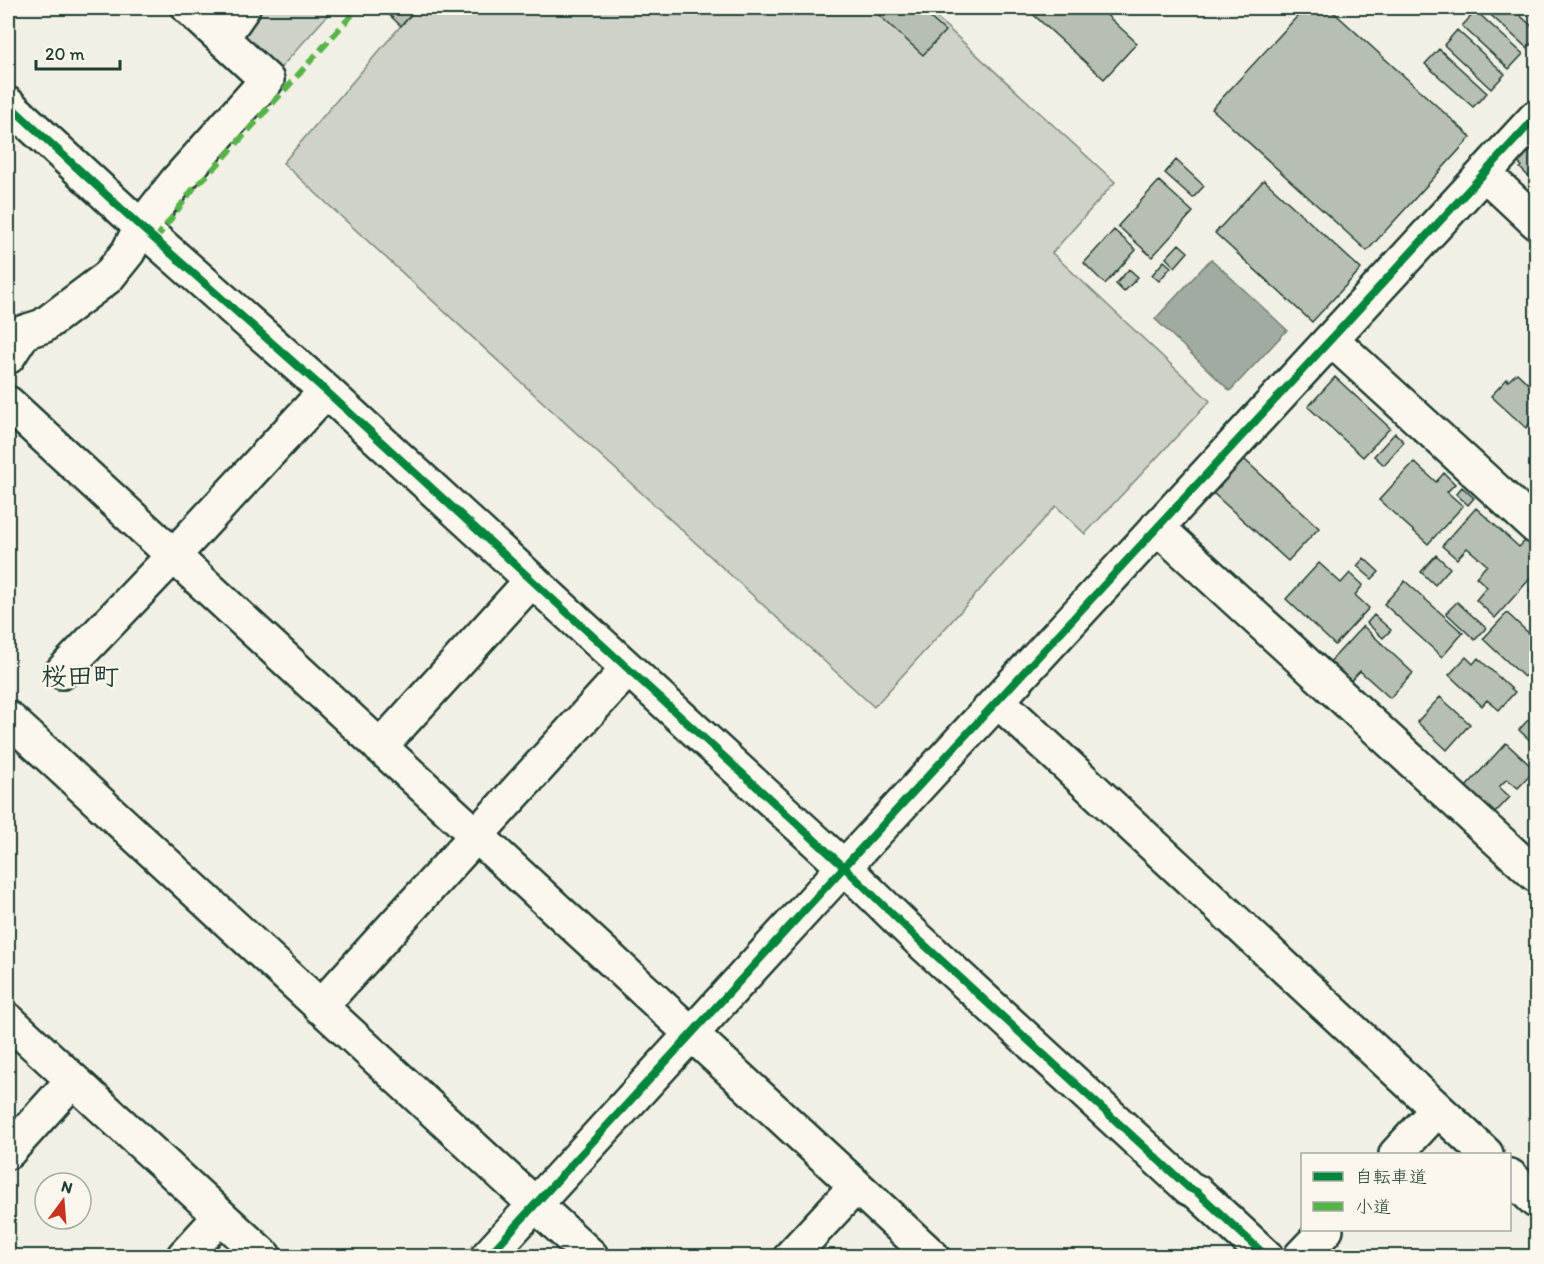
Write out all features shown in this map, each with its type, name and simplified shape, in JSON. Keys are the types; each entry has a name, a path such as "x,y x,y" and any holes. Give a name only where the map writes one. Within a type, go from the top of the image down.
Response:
{"street":[{"path":"13,336 43,326 108,277 128,252 141,227 185,170 194,163 267,80 189,8"},
{"path":"222,38 243,8"},
{"path":"8,104 141,227 326,391 844,867 918,939 1266,1257"},
{"path":"488,1257 844,867 1536,117"},
{"path":"1485,174 1536,222"},
{"path":"1332,340 1536,527"},
{"path":"62,672 326,391"},
{"path":"8,403 932,1257"},
{"path":"1157,527 1536,875"},
{"path":"380,747 532,580"},
{"path":"320,1007 628,669"},
{"path":"998,701 1484,1153"},
{"path":"10,726 591,1257"},
{"path":"8,1020 264,1257"},
{"path":"8,1152 72,1081"},
{"path":"1398,1153 1437,1110"},
{"path":"1511,1178 1536,1201"},
{"path":"791,1257 856,1186"},
{"path":"184,1257 220,1217"},
{"path":"1301,1257 1325,1231"}],"shaded area":[{"path":"262,8 334,8 277,72 245,39 247,29"},
{"path":"416,8 926,8 1115,182 1052,253 1210,401 1085,534 1056,506 874,707 283,163"},
{"path":"1211,259 1287,330 1230,391 1155,319"}],"building":[{"path":"382,8 417,8 401,26"},
{"path":"871,8 919,8 945,31 923,55"},
{"path":"1026,8 1099,8 1137,43 1104,79"},
{"path":"1305,8 1329,8 1471,137 1367,251 1212,109"},
{"path":"1483,8 1512,8 1536,30 1536,39 1527,48"},
{"path":"1523,8 1536,8 1536,19"},
{"path":"1476,11 1523,54 1509,69 1462,26"},
{"path":"1457,30 1505,74 1491,89 1444,45"},
{"path":"1439,49 1487,93 1473,107 1425,64"},
{"path":"1536,137 1536,182 1535,183 1515,160"},
{"path":"1176,160 1204,186 1193,198 1165,173"},
{"path":"1264,180 1361,269 1312,322 1215,233"},
{"path":"1159,181 1193,212 1152,257 1118,226"},
{"path":"1114,230 1136,250 1105,284 1084,263"},
{"path":"1179,244 1188,252 1175,267 1166,258"},
{"path":"1164,261 1171,267 1159,281 1152,275"},
{"path":"1129,269 1138,277 1124,292 1116,284"},
{"path":"1517,373 1536,391 1536,416 1526,428 1491,396 1507,379 1508,381"},
{"path":"1335,377 1390,428 1363,457 1308,407"},
{"path":"1395,433 1404,442 1384,465 1374,456"},
{"path":"1244,459 1319,528 1288,561 1213,493"},
{"path":"1414,462 1436,482 1444,473 1455,484 1447,492 1463,506 1428,544 1379,500"},
{"path":"1462,487 1474,498 1468,505 1456,494"},
{"path":"1476,508 1519,547 1526,540 1536,549 1536,572 1495,618 1476,600 1487,587 1476,577 1487,565 1467,548 1457,559 1442,546"},
{"path":"1436,555 1450,568 1435,585 1421,572"},
{"path":"1364,558 1379,572 1372,579 1357,566"},
{"path":"1319,563 1341,583 1350,573 1363,585 1355,595 1369,608 1335,645 1286,599"},
{"path":"1405,581 1463,633 1442,657 1384,604"},
{"path":"1536,583 1536,598 1529,591"},
{"path":"1457,602 1486,628 1475,640 1446,613"},
{"path":"1507,613 1536,640 1536,652 1528,662 1534,667 1524,677 1483,639"},
{"path":"1374,615 1391,630 1383,638 1367,623"},
{"path":"1363,626 1413,673 1390,698 1360,671 1347,685 1326,666"},
{"path":"1466,657 1473,664 1478,658 1515,692 1499,710 1487,700 1482,706 1449,675"},
{"path":"1440,697 1470,724 1447,750 1417,722"},
{"path":"1536,711 1536,746 1519,730"},
{"path":"1506,743 1535,770 1518,788 1507,779 1499,787 1510,797 1493,815 1464,789"}],"marked path":[{"path":"155,240 193,189 221,161 358,8"}],"cycle path":[{"path":"8,104 141,227 326,391 844,867 918,939 1266,1256"},
{"path":"488,1256 1536,117"}],"district":[{"name":"桜田町","path":"80,676"}]}
